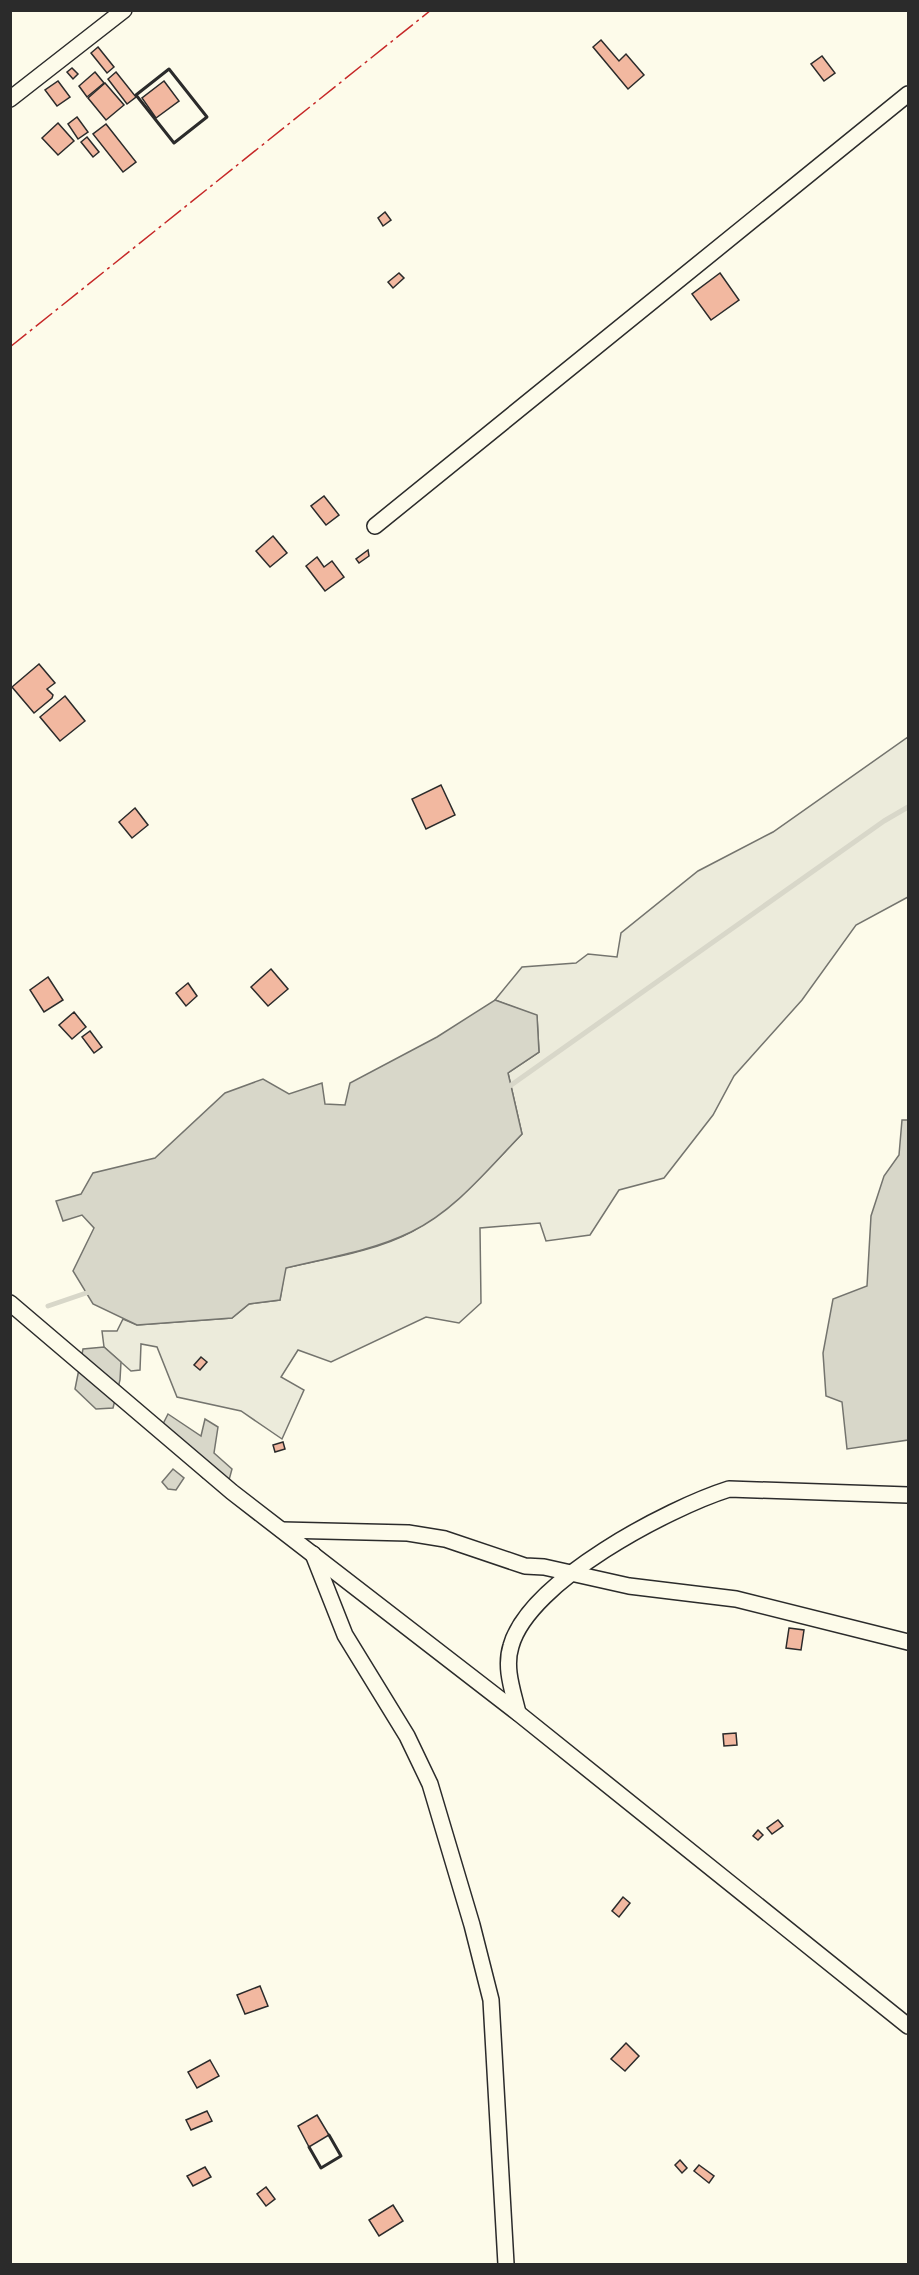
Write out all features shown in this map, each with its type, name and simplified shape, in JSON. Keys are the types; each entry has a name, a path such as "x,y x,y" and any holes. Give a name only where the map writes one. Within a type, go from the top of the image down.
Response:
{"street":[{"path":"10,99 124,10"},
{"path":"375,526 909,94"},
{"path":"10,1303 220,1482 518,1713 909,2026"},
{"path":"518,1713 508,1668 511,1646 519,1626 540,1600 569,1573 601,1551 706,1496 729,1489 909,1495"},
{"path":"282,1530 408,1533 445,1539 525,1566 629,1586 736,1599 909,1642"},
{"path":"313,1554 345,1635 407,1736 430,1784 472,1925 491,2000 506,2265"}],"shaded area":[{"path":"908,737 908,897 856,925 802,1000 734,1076 713,1115 664,1178 619,1190 590,1235 546,1241 540,1223 480,1228 481,1303 459,1323 426,1317 331,1362 298,1350 281,1377 304,1390 282,1439 241,1411 177,1397 157,1347 141,1344 140,1370 131,1371 104,1347 102,1331 117,1331 123,1319 137,1325 232,1318 249,1304 280,1300 285,1268 350,1254 383,1244 413,1231 443,1211 471,1187 522,1134 508,1073 539,1052 537,1016 495,1000 522,967 576,963 588,954 617,957 621,933 698,871 773,832"},
{"path":"495,1000 537,1015 539,1052 508,1073 522,1134 470,1188 442,1213 396,1239 286,1268 280,1300 249,1304 232,1318 137,1325 93,1304 73,1271 94,1228 82,1215 63,1221 56,1201 81,1194 93,1173 155,1158 225,1093 263,1079 289,1094 322,1083 325,1104 345,1105 350,1083 437,1037"},
{"path":"902,1120 908,1120 908,1440 847,1449 842,1402 826,1396 823,1353 833,1299 867,1286 871,1216 884,1176 899,1155"},
{"path":"104,1347 121,1362 120,1380 113,1408 96,1409 75,1389 83,1349"},
{"path":"168,1414 201,1436 205,1419 218,1427 214,1453 232,1469 229,1480 203,1478 180,1454 163,1424"},
{"path":"173,1469 184,1478 176,1490 168,1489 162,1482"}],"building":[{"path":"601,40 619,61 626,54 644,75 628,89 593,47"},
{"path":"98,47 114,67 107,73 91,53"},
{"path":"822,56 835,73 824,81 811,64"},
{"path":"72,68 78,74 73,79 67,72"},
{"path":"95,72 104,83 87,97 79,86"},
{"path":"116,72 136,97 127,104 108,79"},
{"path":"58,81 70,97 57,106 45,90"},
{"path":"164,81 179,101 156,118 142,98"},
{"path":"105,83 124,105 106,120 88,98"},
{"path":"77,117 88,132 78,139 68,124"},
{"path":"58,123 74,141 58,155 42,138"},
{"path":"106,124 136,162 123,172 93,134"},
{"path":"87,137 99,152 93,157 81,142"},
{"path":"385,212 391,220 383,226 378,218"},
{"path":"399,273 404,278 393,288 388,282"},
{"path":"720,273 739,300 711,320 692,294"},
{"path":"324,496 339,515 326,525 311,506"},
{"path":"273,536 287,553 270,567 256,551"},
{"path":"368,550 369,556 359,563 356,559"},
{"path":"317,557 324,567 332,561 344,577 325,591 306,566"},
{"path":"39,664 55,683 47,689 53,695 52,698 34,713 12,687"},
{"path":"65,696 85,721 60,741 40,717"},
{"path":"441,785 455,815 426,829 412,799"},
{"path":"135,808 148,825 132,838 119,822"},
{"path":"271,969 288,989 268,1006 251,987"},
{"path":"48,977 63,1000 44,1012 30,990"},
{"path":"188,983 197,996 186,1006 176,993"},
{"path":"74,1012 86,1027 72,1039 59,1025"},
{"path":"90,1031 102,1047 94,1053 82,1037"},
{"path":"201,1357 207,1362 200,1370 194,1365"},
{"path":"283,1442 285,1449 275,1452 273,1445"},
{"path":"789,1628 804,1630 801,1650 786,1648"},
{"path":"736,1733 737,1745 724,1746 723,1734"},
{"path":"778,1820 783,1826 772,1834 767,1828"},
{"path":"758,1830 763,1835 758,1840 753,1836"},
{"path":"623,1897 630,1903 619,1917 612,1911"},
{"path":"260,1986 268,2006 245,2014 237,1995"},
{"path":"626,2043 639,2056 625,2071 611,2059"},
{"path":"210,2060 219,2076 197,2088 188,2072"},
{"path":"207,2111 212,2121 191,2130 186,2120"},
{"path":"317,2115 329,2135 309,2147 298,2126"},
{"path":"680,2160 687,2168 682,2173 675,2165"},
{"path":"699,2165 714,2176 709,2183 694,2171"},
{"path":"205,2167 211,2177 193,2186 187,2176"},
{"path":"266,2187 275,2199 266,2206 257,2194"},
{"path":"393,2205 403,2221 379,2236 369,2220"}],"waterway":[{"path":"507,1088 884,821 908,807"},
{"path":"48,1306 92,1291"}],"wall":[{"path":"169,69 207,117 174,143 136,95 169,69"},
{"path":"309,2147 321,2168 341,2156 329,2135"}],"power":[{"path":"10,347 431,10"}]}
